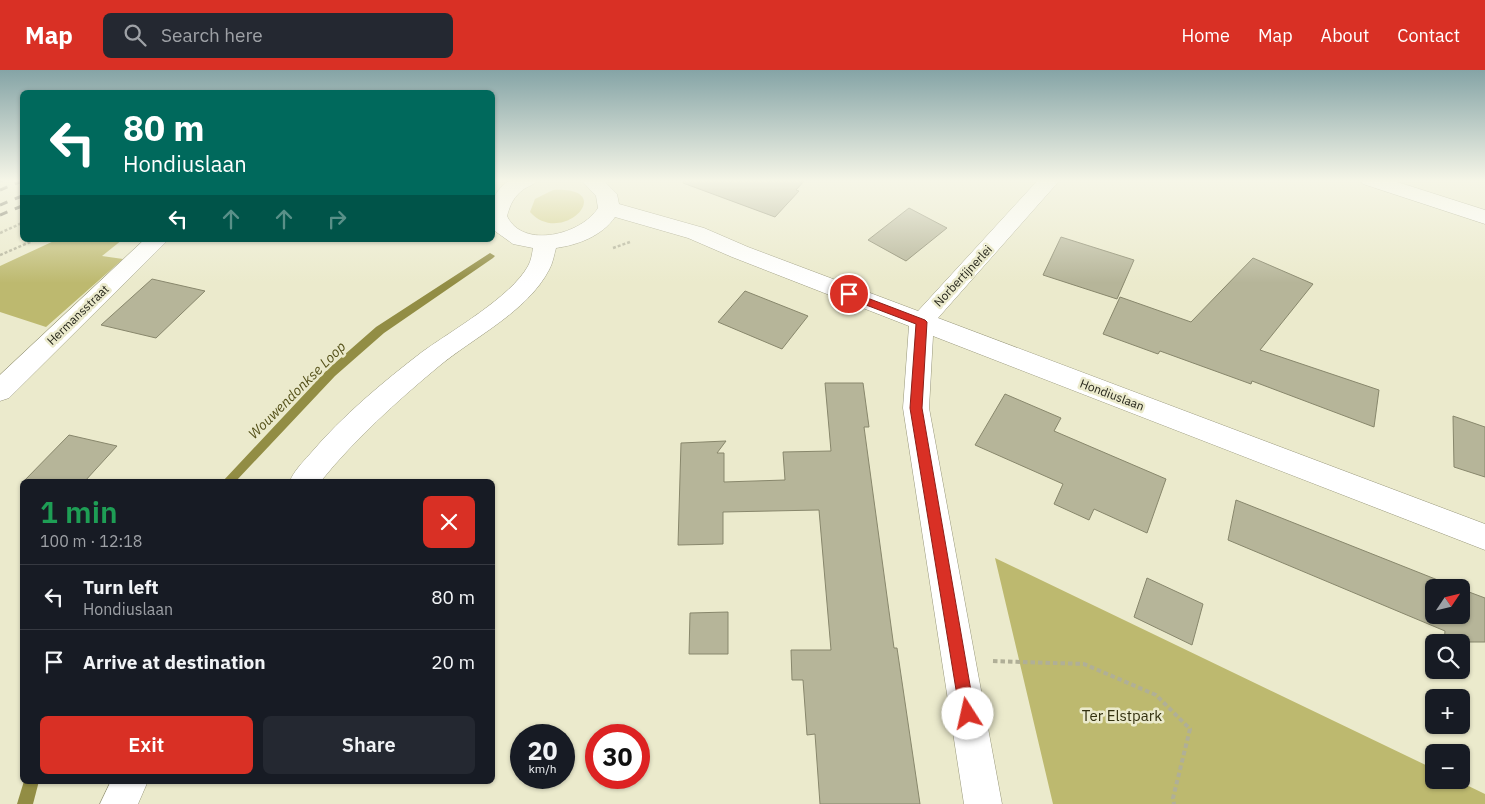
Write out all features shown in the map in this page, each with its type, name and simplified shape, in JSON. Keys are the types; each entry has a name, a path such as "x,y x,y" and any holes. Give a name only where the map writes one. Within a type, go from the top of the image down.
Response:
{"street":[{"name":"Hondiuslaan","path":"495,217 503,229 520,239 546,243 569,240 591,230 603,220 606,214"},
{"name":"Hondiuslaan","path":"631,214 696,233 740,252 1485,538"},
{"name":"Norbertijnerlei","path":"922,322 1019,214"},
{"name":"Hondiuslaan","path":"591,230 627,230 740,252"},
{"name":"Hermansstraat","path":"0,391 154,242"},
{"path":"306,479 334,445 388,395 431,359 475,328 520,292 539,268 546,243"},
{"path":"922,322 916,408 983,804"},
{"path":"119,804 129,784"}],"path":[{"path":"0,233 20,224"},
{"path":"0,255 30,242"},
{"path":"958,659 1084,664 1156,696 1190,729 1173,798 1174,804"}],"shaded area":[{"path":"533,214 577,214 569,220 557,223 543,221"}],"green space":[{"path":"52,242 120,242 102,256 123,259 46,327 0,312 0,266"},
{"name":"Ter Elstpark","path":"995,558 1425,765 1425,789 1470,789 1470,787 1485,794 1485,804 1053,804"}],"building":[{"path":"901,214 921,214 947,228 906,261 868,240"},
{"path":"1061,237 1134,260 1117,299 1043,275"},
{"path":"1253,258 1313,284 1260,350 1379,390 1374,427 1252,381 1251,384 1160,351 1158,354 1103,334 1120,297 1191,322"},
{"path":"152,279 205,291 156,338 101,325"},
{"path":"745,291 808,316 782,349 718,322"},
{"path":"825,383 863,383 869,427 864,427 894,648 897,648 920,804 820,804 815,734 807,735 803,680 792,680 791,650 831,650 819,510 723,512 723,544 678,545 681,443 726,441 717,453 724,453 724,482 785,480 783,452 831,451"},
{"path":"1005,394 1061,418 1054,431 1166,479 1147,533 1094,509 1089,520 1054,504 1063,484 975,445"},
{"path":"1453,416 1485,427 1485,477 1454,467"},
{"path":"69,435 117,446 87,479 26,479"},
{"path":"1236,500 1435,579 1425,579 1425,623 1228,540"},
{"path":"1147,578 1203,604 1192,645 1134,617"},
{"path":"1470,592 1485,598 1485,642 1470,642 1470,634 1445,634 1445,631 1428,624 1470,624"},
{"path":"728,612 728,654 689,654 690,613"}],"waterway":[{"name":"Wouwendonkse Loop","path":"231,479 331,373 380,330 490,256"},
{"name":"Wouwendonkse Loop","path":"25,804 31,784"}],"route":[{"path":"849,294 922,322 916,408 968,714"}]}
